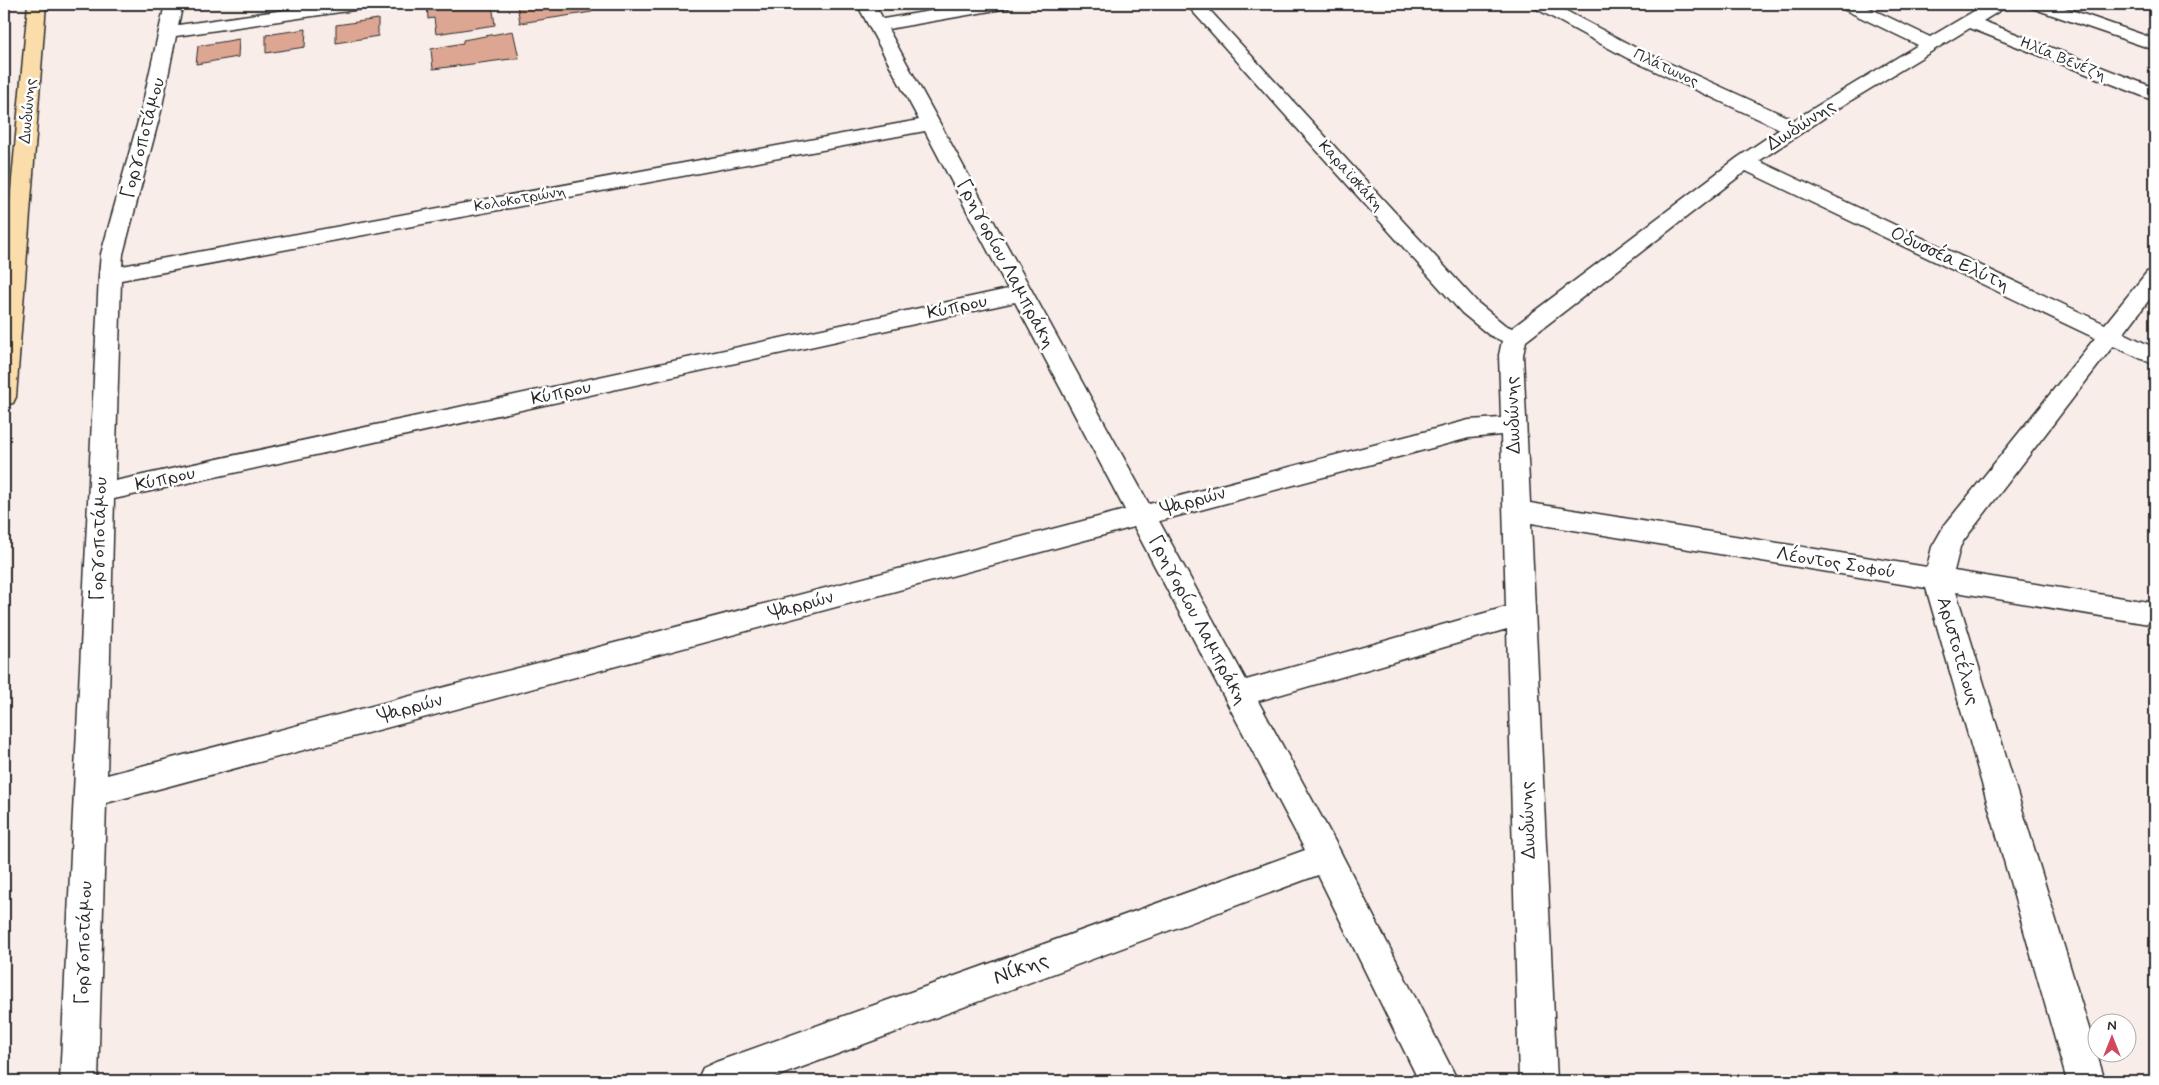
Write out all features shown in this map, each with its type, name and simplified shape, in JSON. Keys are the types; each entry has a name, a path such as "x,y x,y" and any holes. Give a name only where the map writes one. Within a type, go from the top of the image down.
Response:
{"main road":[{"name":"Δωδώνης","path":"4,397 37,4"}],"street":[{"name":"Γοργοποτάμου","path":"79,1081 106,371 106,320 110,274 112,254 152,111 174,4"},
{"path":"169,32 362,4"},
{"name":"Γρηγορίου Λαμπράκη","path":"866,4 1326,857 1439,1081"},
{"path":"878,25 1002,4"},
{"name":"Καραϊσκάκη","path":"1196,4 1470,308 1497,330 1515,338"},
{"name":"Πλάτωνος","path":"1541,4 1569,21 1630,52 1794,128"},
{"path":"1847,4 1931,44"},
{"name":"Δωδώνης","path":"1538,1081 1511,355 1515,338 1526,327 1744,162 1794,128 1998,4"},
{"path":"2038,4 2155,45"},
{"name":"Ηλία Βενέζη","path":"1970,22 2155,95"},
{"name":"Κολοκοτρώνη","path":"110,274 931,124"},
{"name":"Οδυσσέα Ελύτη","path":"1744,162 2155,357"},
{"name":"Αριστοτέλους","path":"2086,1081 1938,580 1946,547 1954,533 2155,277"},
{"name":"Κύπρου","path":"101,493 1022,293"},
{"name":"Ψαρρών","path":"90,793 1469,429 1514,425"},
{"name":"Λέοντος Σοφού","path":"1517,511 2155,614"},
{"path":"1238,694 1521,614"},
{"name":"Νίκης","path":"716,1081 1326,857"}],"building":[{"path":"492,4 495,25 436,34 434,18 428,19 427,5"},
{"path":"517,4 590,4 592,12 520,23"},
{"path":"378,19 378,36 336,43 336,25"},
{"path":"306,29 305,47 266,53 266,35"},
{"path":"513,31 519,58 433,69 431,49 463,43 463,40"},
{"path":"239,39 238,57 196,64 198,46"}]}
